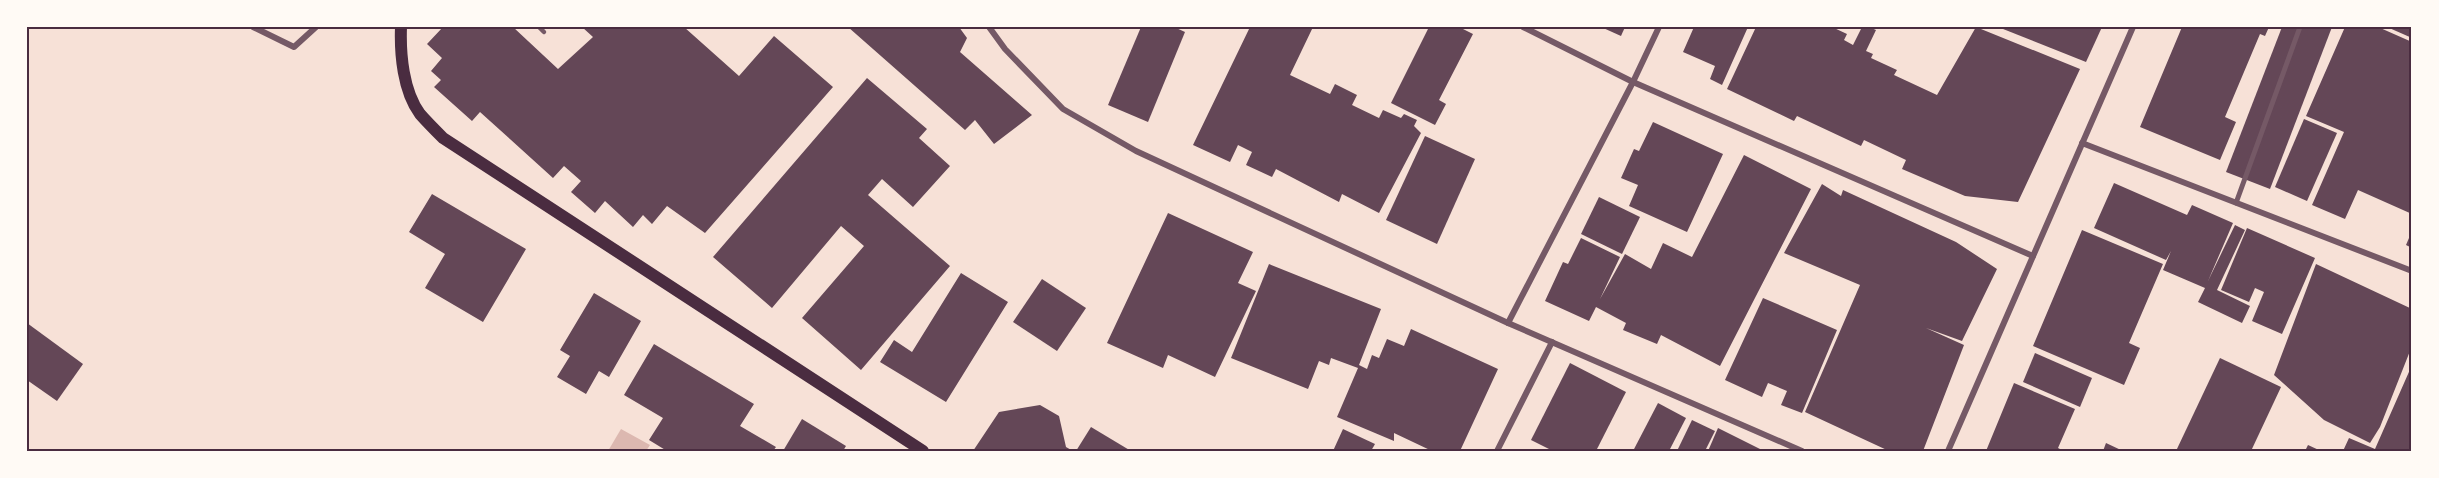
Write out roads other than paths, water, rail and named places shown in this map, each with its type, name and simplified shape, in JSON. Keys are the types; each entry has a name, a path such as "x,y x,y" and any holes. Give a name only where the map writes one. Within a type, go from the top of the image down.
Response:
{"main road":[{"path":"399,28 406,83 419,112 443,138 923,451"}],"street":[{"path":"254,27 294,47 316,27"},
{"path":"989,27 1005,49 1063,110 1136,151 1552,342 1802,451"},
{"path":"1523,27 1633,82 2033,256"},
{"path":"1508,322 1633,82 1659,27"},
{"path":"1948,451 2133,27"},
{"path":"2236,203 2300,27"},
{"path":"2082,143 2412,271"},
{"path":"1497,451 1552,342"}],"lane":[{"path":"539,27 544,32"}]}
